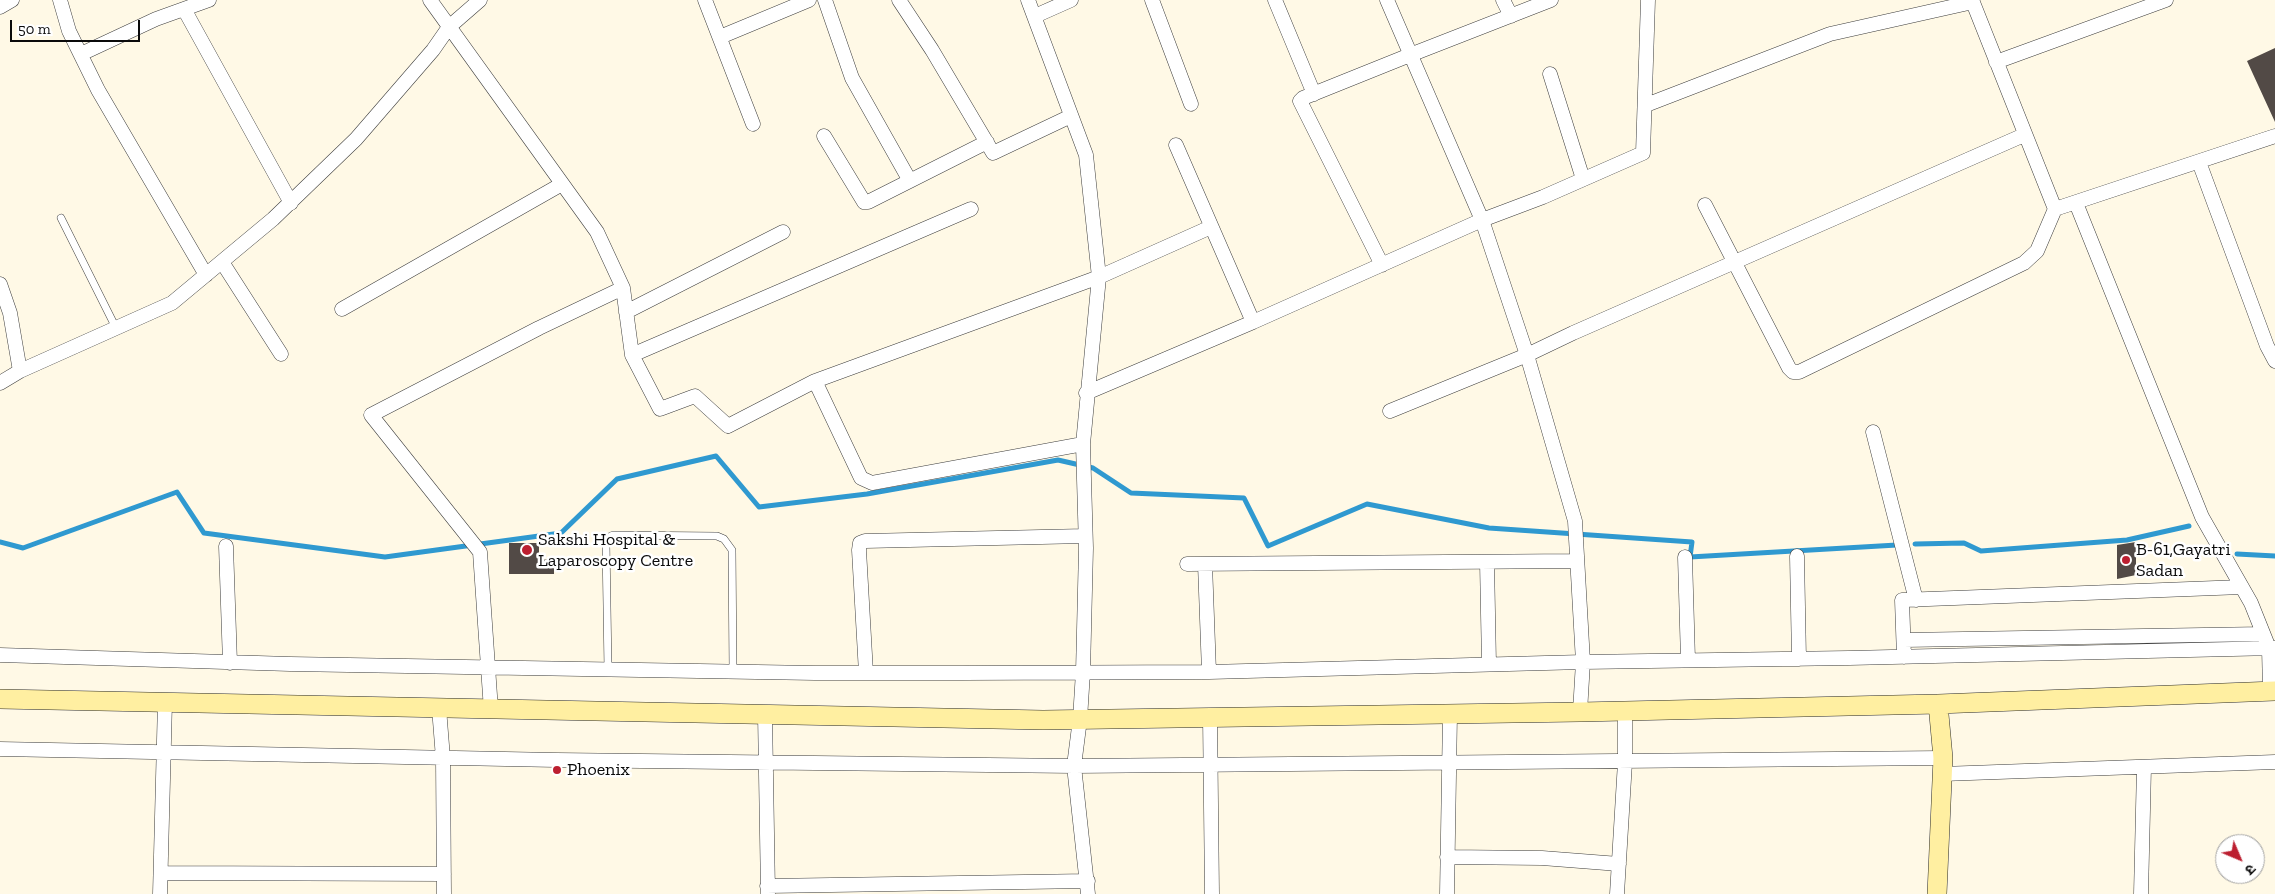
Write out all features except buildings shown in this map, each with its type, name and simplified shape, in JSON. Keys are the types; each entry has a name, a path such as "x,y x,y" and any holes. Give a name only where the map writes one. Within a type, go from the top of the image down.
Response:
{"main road":[{"path":"0,699 491,710 1080,719 1625,712 1938,704 2272,691"},
{"path":"1937,894 1943,766 1938,704"}],"street":[{"path":"0,7 12,0"},
{"path":"60,0 70,31 98,90 206,276"},
{"path":"81,54 156,19 209,0"},
{"path":"430,0 596,232 624,288 632,356 660,409 695,396 728,426 815,381 1099,277 1211,227"},
{"path":"0,383 20,372 172,304 291,203 356,139 433,50 449,27 480,0"},
{"path":"705,0 753,124"},
{"path":"720,37 809,0"},
{"path":"825,0 852,78 910,181"},
{"path":"899,0 932,50 994,153 1071,116"},
{"path":"766,714 767,890 1088,888 1074,766 1083,672 1085,536 1083,444 1086,393 1099,277 1086,155 1028,0"},
{"path":"1035,16 1071,0"},
{"path":"1152,0 1191,104"},
{"path":"1276,0 1314,94"},
{"path":"1386,0 1482,220 1527,355 1575,521 1583,662 1580,712"},
{"path":"1503,0 1511,16"},
{"path":"1382,265 1301,105 1303,98 1552,0"},
{"path":"1086,393 1253,322 1482,220 1644,153 1648,0"},
{"path":"1996,62 2166,0"},
{"path":"1646,105 1830,34 1972,1 2055,209 2037,251 2024,263 1799,372 1793,372 1789,368 1705,205"},
{"path":"184,9 291,203"},
{"path":"1550,74 1583,179"},
{"path":"1390,411 1527,355 2024,135"},
{"path":"824,136 864,202 868,202 987,142"},
{"path":"2055,209 2275,136"},
{"path":"1176,145 1253,322"},
{"path":"2199,162 2267,346 2275,361"},
{"path":"342,309 562,184"},
{"path":"2076,203 2202,517 2251,603 2263,634 2272,648 2272,691"},
{"path":"632,356 971,208"},
{"path":"626,312 783,232"},
{"path":"222,262 281,354"},
{"path":"0,284 10,313 20,372"},
{"path":"491,710 480,552 372,415 539,328 624,288"},
{"path":"815,381 861,478 872,483 1083,444"},
{"path":"1873,432 1916,600"},
{"path":"866,673 858,550 860,543 865,541 1085,536"},
{"path":"226,546 230,662"},
{"path":"1797,556 1799,659"},
{"path":"1685,557 1688,660"},
{"path":"1188,564 1577,561"},
{"path":"1487,562 1489,664"},
{"path":"1205,564 1209,672"},
{"path":"1904,657 1902,600 2242,587"},
{"path":"1904,640 2263,634"},
{"path":"0,655 489,668 866,673 1209,672 1489,664 2272,648"},
{"path":"160,894 165,702"},
{"path":"439,708 443,758 444,894"},
{"path":"1617,894 1625,762 1625,712"},
{"path":"1447,894 1450,714"},
{"path":"1210,716 1212,894"},
{"path":"0,749 443,758 1074,766 1625,762 2144,767 2275,762"},
{"path":"2142,894 2144,767"},
{"path":"1447,857 1542,858 1619,864"},
{"path":"162,873 444,874"}],"lane":[{"path":"61,218 116,328"},
{"path":"608,669 606,544 609,537 613,535 717,536 724,539 732,550 733,671"}],"waterway":[{"path":"0,542 23,548 177,492 204,533 385,557 561,533 617,479 716,456 759,507 867,494 1058,460 1093,468 1131,493 1244,498 1268,546 1367,504 1489,528 1692,542 1690,557 1897,545"},
{"path":"1915,544 1964,543 1981,551 2127,540 2189,526"},
{"path":"2237,554 2275,556"}],"place":[{"name":"Sakshi Hospital & Laparoscopy Centre","path":"527,550"},
{"name":"B-61,Gayatri Sadan","path":"2126,560"},
{"name":"Phoenix","path":"557,770"}]}
